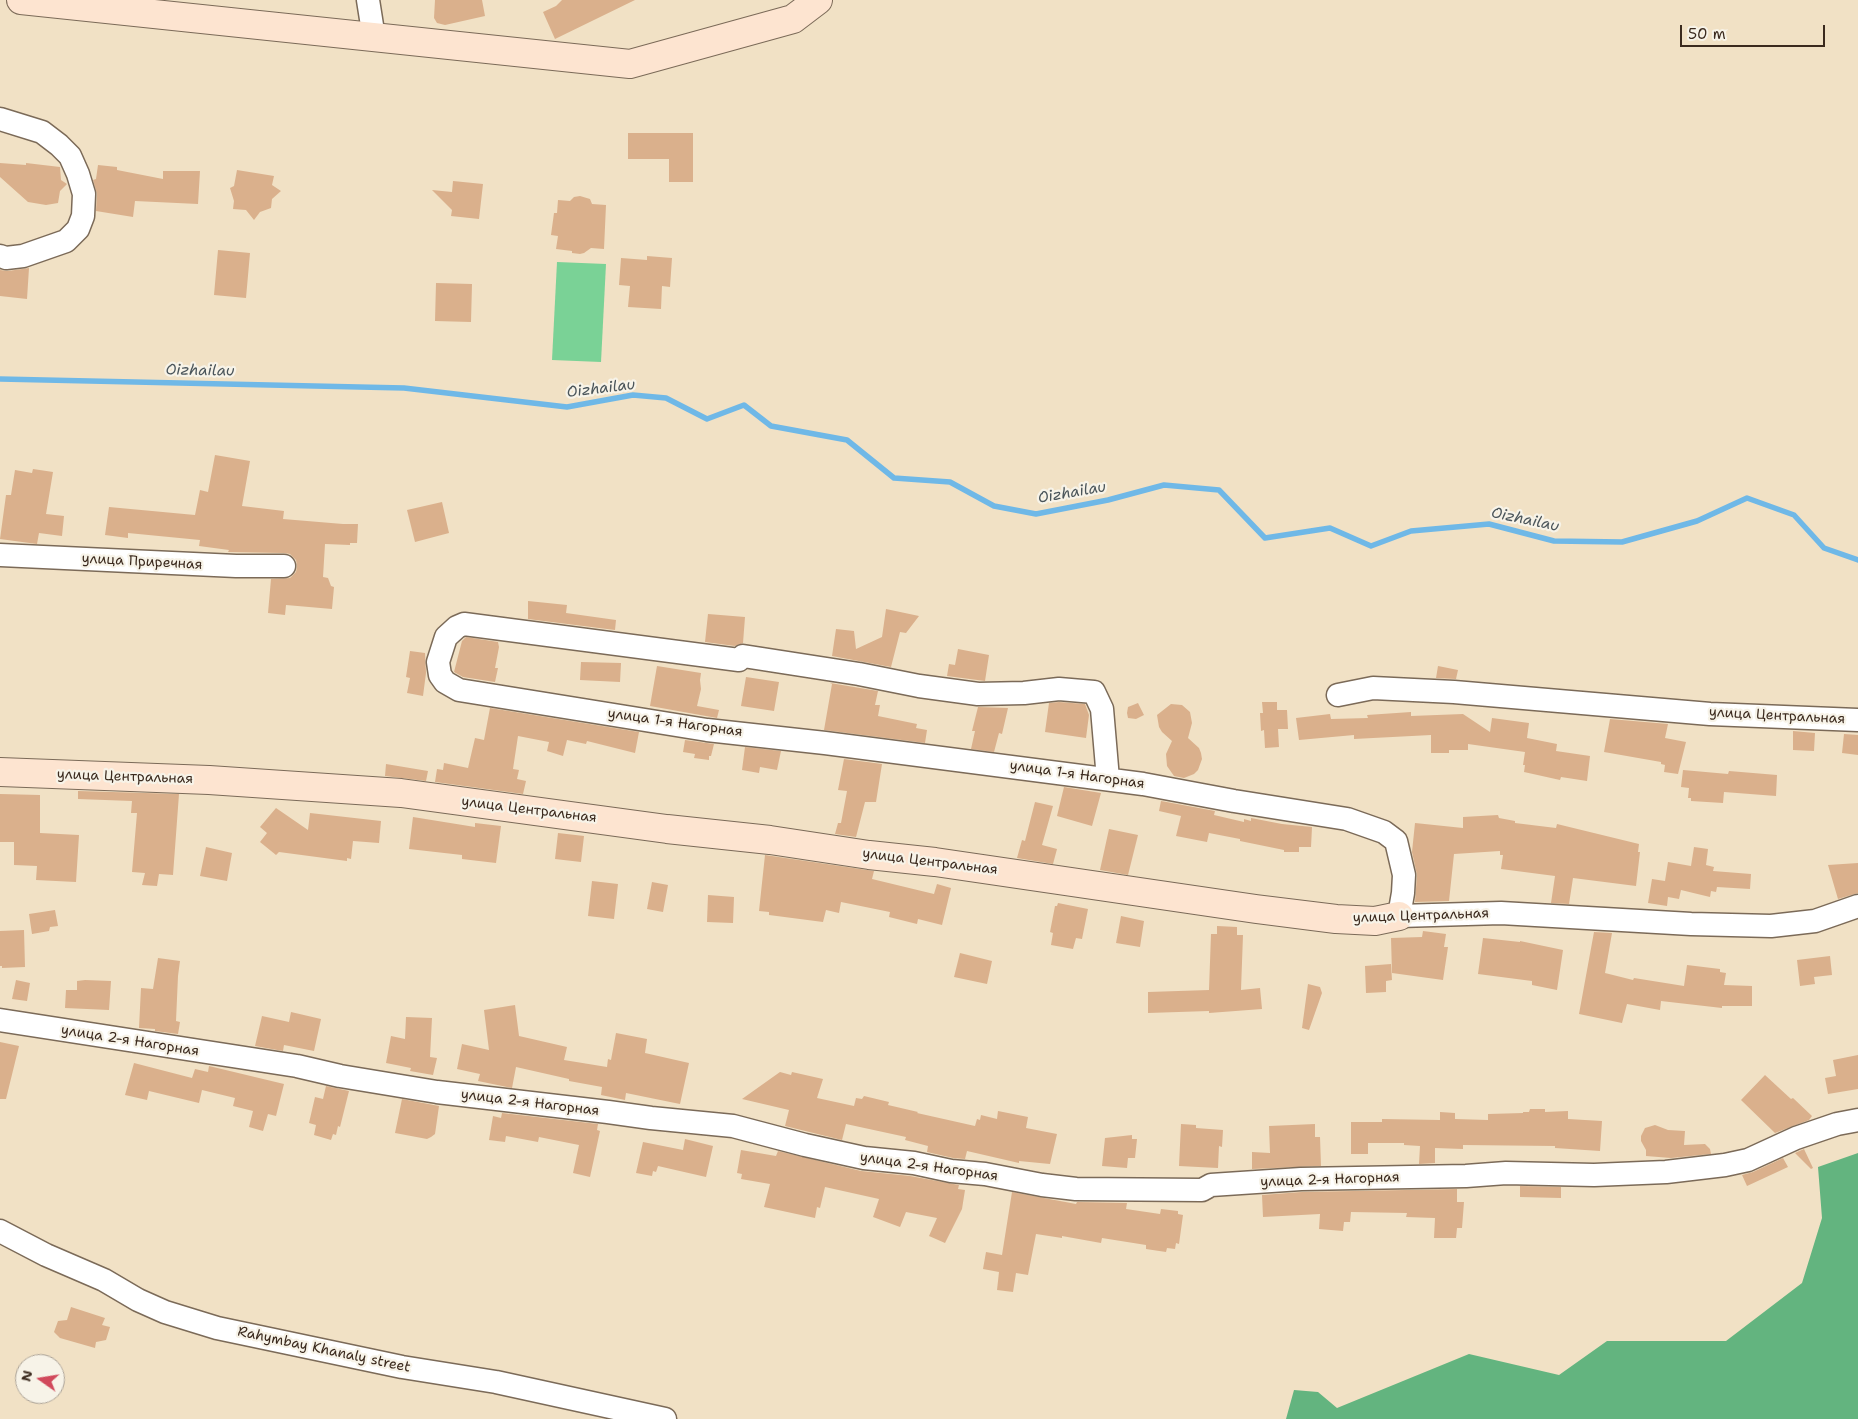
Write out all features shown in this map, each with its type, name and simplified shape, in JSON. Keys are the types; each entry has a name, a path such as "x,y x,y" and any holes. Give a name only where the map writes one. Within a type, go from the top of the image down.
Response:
{"street":[{"path":"21,0 630,64 793,20 818,0"},
{"path":"368,0 374,38"},
{"path":"0,119 42,132 59,145 70,156 84,194 83,216 78,229 66,241 23,256 6,258 0,256"},
{"name":"улица Приречная","path":"0,555 236,566 284,566"},
{"name":"улица 1-я Нагорная","path":"1108,779 1102,709 1094,692 1059,689 1024,693 978,694 743,656 739,660 464,624 457,627 446,637 438,662 440,674 445,682 459,690 707,730 826,743 1108,779 1347,819 1384,832 1396,842 1401,855 1404,875 1403,893 1398,916"},
{"name":"улица Центральная","path":"1338,696 1373,688 1454,692 1710,714 1858,720"},
{"name":"улица Центральная","path":"0,772 209,780 400,793 935,862 1336,919 1375,920 1398,916 1501,913 1691,924 1771,926 1815,921 1858,906"},
{"name":"улица 2-я Нагорная","path":"0,1020 297,1066 437,1092 733,1126 864,1158 914,1162 951,1171 985,1174 1042,1185 1076,1189 1202,1190 1211,1185 1301,1179 1466,1176 1506,1173 1594,1175 1666,1172 1725,1165 1748,1160 1796,1138 1837,1124 1858,1120"},
{"name":"Rahymbay Khanaly street","path":"0,1231 46,1255 111,1284 138,1300 165,1312 201,1323 380,1363 496,1382 665,1419"}],"green space":[{"path":"557,262 606,264 601,362 552,360"},
{"path":"1858,1153 1858,1419 1286,1419 1294,1390 1318,1392 1337,1408 1469,1354 1559,1375 1607,1341 1726,1341 1802,1283 1822,1218 1818,1167"}],"building":[{"path":"435,0 482,0 485,16 445,25 437,23 434,18"},
{"path":"562,0 635,0 555,39 543,12 556,6"},
{"path":"628,133 693,133 693,182 669,182 669,159 628,159"},
{"path":"0,163 26,165 26,163 60,167 61,180 67,184 60,191 58,203 46,205 28,202 0,177"},
{"path":"98,165 117,167 117,170 163,179 163,171 200,171 198,204 135,201 133,217 96,211 97,194 93,180 96,179"},
{"path":"237,170 274,176 272,185 281,191 272,199 271,208 260,212 254,220 246,210 233,209 234,201 230,188 234,186"},
{"path":"453,181 483,184 479,219 451,216 452,210 432,190 452,192"},
{"path":"580,196 590,199 592,204 606,205 604,249 591,248 580,254 556,249 558,236 551,235 554,213 557,213 558,200 570,201 574,197"},
{"path":"218,250 250,253 246,298 214,295"},
{"path":"647,256 672,258 670,287 662,286 661,309 628,307 630,286 619,285 621,258 647,260"},
{"path":"29,268 27,299 0,296 0,270 8,271"},
{"path":"436,283 472,284 471,322 435,321"},
{"path":"215,455 250,461 242,506 284,511 283,519 358,524 357,543 350,543 350,545 325,544 323,577 328,578 331,586 334,587 332,609 286,605 285,615 268,613 271,579 290,578 296,572 296,560 290,554 228,552 229,550 199,546 200,540 128,533 128,538 105,535 109,507 195,515 200,490 208,492"},
{"path":"33,469 53,472 46,514 64,516 62,536 39,533 37,544 0,539 6,495 11,495 15,470 32,473"},
{"path":"442,502 449,533 415,542 407,510"},
{"path":"528,601 567,605 566,613 616,620 615,630 528,619"},
{"path":"886,609 919,616 906,633 900,632 891,667 832,656 836,629 854,631 856,649 882,637"},
{"path":"708,614 745,617 743,643 735,646 705,642"},
{"path":"466,637 498,642 499,647 495,668 498,668 495,682 463,677 454,672 462,641"},
{"path":"958,649 989,655 985,681 947,676 949,664 955,665"},
{"path":"410,651 425,653 426,673 423,696 407,693 410,678 406,677"},
{"path":"581,662 621,663 620,682 580,680"},
{"path":"657,666 701,673 701,689 697,706 719,710 717,718 650,706"},
{"path":"1438,666 1458,670 1456,679 1436,678"},
{"path":"746,677 779,682 774,711 741,706"},
{"path":"830,683 878,691 875,705 880,705 878,716 917,724 916,728 927,730 925,743 824,730 832,684"},
{"path":"1262,702 1277,702 1277,710 1287,710 1288,729 1278,729 1279,747 1265,748 1264,730 1261,731 1260,713 1263,713"},
{"path":"1049,703 1085,704 1089,715 1086,738 1045,732"},
{"path":"1138,703 1144,715 1136,719 1128,718 1128,707"},
{"path":"1171,704 1182,705 1190,712 1192,723 1188,738 1199,748 1201,753 1202,759 1198,770 1184,778 1174,776 1167,766 1166,754 1172,741 1159,727 1157,715"},
{"path":"978,707 1008,708 1002,734 999,733 994,752 971,749 975,731 972,731"},
{"path":"490,708 639,732 635,753 587,741 586,744 567,740 563,756 547,751 549,742 518,736 513,769 519,770 517,779 526,781 523,794 435,782 437,769 443,770 444,763 468,768 475,738 484,740"},
{"path":"1411,712 1411,716 1463,714 1490,732 1492,718 1529,723 1527,738 1557,744 1556,751 1590,756 1587,781 1561,777 1560,780 1524,772 1525,752 1468,744 1468,750 1449,750 1449,753 1431,753 1431,735 1354,739 1354,735 1299,740 1296,718 1330,714 1331,719 1368,718 1367,715"},
{"path":"1610,719 1668,724 1665,738 1686,742 1678,774 1664,772 1665,765 1661,764 1661,762 1604,752"},
{"path":"1793,731 1815,733 1814,751 1793,750"},
{"path":"1844,734 1858,735 1858,755 1842,753"},
{"path":"685,740 714,744 709,760 694,758 695,754 683,752"},
{"path":"745,747 781,751 777,770 760,767 759,773 742,770"},
{"path":"844,759 882,764 876,802 865,802 856,837 835,834 838,823 841,823 847,791 838,790"},
{"path":"386,764 428,771 426,781 385,776"},
{"path":"1683,770 1728,774 1729,771 1777,775 1776,796 1724,792 1723,803 1691,801 1691,798 1688,798 1689,788 1681,787"},
{"path":"1064,787 1101,793 1092,826 1057,816"},
{"path":"78,791 179,794 173,875 159,874 157,886 142,885 145,873 132,872 137,813 131,813 132,801 78,799"},
{"path":"0,794 40,795 40,833 79,835 76,882 36,880 37,866 14,865 14,842 0,842"},
{"path":"1161,801 1215,811 1214,815 1244,822 1244,819 1251,821 1251,818 1312,827 1311,847 1299,847 1299,852 1284,852 1284,850 1209,833 1207,842 1176,836 1181,816 1159,811"},
{"path":"1035,802 1053,806 1042,845 1057,849 1053,864 1017,858 1022,840 1025,841"},
{"path":"276,808 308,830 310,813 381,821 379,843 353,841 351,859 347,858 347,861 279,852 276,855 260,842 267,833 260,827"},
{"path":"1498,815 1499,818 1515,821 1515,823 1556,828 1557,824 1639,844 1638,852 1640,852 1636,886 1573,878 1569,904 1551,903 1555,876 1501,869 1503,855 1500,855 1500,851 1454,854 1449,901 1415,902 1417,875 1412,852 1415,823 1463,828 1463,817"},
{"path":"413,817 475,827 475,823 501,826 496,863 462,859 462,855 409,849"},
{"path":"1109,829 1138,835 1128,875 1100,870"},
{"path":"558,833 584,836 581,862 555,859"},
{"path":"206,847 232,853 227,881 200,876"},
{"path":"1694,847 1708,849 1706,865 1714,867 1713,871 1751,874 1750,889 1717,887 1716,892 1711,891 1710,897 1681,890 1679,899 1668,897 1667,906 1648,903 1652,879 1665,881 1668,862 1691,866"},
{"path":"765,855 874,871 872,879 934,894 937,884 951,888 942,925 918,919 917,924 889,917 890,912 841,902 839,913 826,910 823,922 769,915 769,912 759,911"},
{"path":"1858,863 1858,893 1838,899 1828,865"},
{"path":"592,881 618,884 614,919 588,916"},
{"path":"652,882 668,885 663,912 647,909"},
{"path":"708,895 734,897 733,923 707,922"},
{"path":"1058,903 1088,909 1082,939 1076,938 1073,949 1051,945 1053,933 1050,932 1055,906"},
{"path":"55,910 58,926 50,927 49,931 32,934 29,914"},
{"path":"1121,916 1144,921 1140,947 1116,943"},
{"path":"1217,926 1237,927 1237,935 1243,935 1241,990 1260,988 1262,1009 1209,1013 1209,1011 1148,1013 1148,992 1209,990 1211,934 1217,934"},
{"path":"24,930 25,967 2,968 0,966 0,931"},
{"path":"1423,931 1446,934 1444,947 1448,947 1443,980 1392,973 1391,938 1422,937"},
{"path":"1594,932 1612,933 1605,973 1633,980 1634,978 1684,986 1687,965 1720,969 1720,972 1726,973 1724,985 1752,986 1752,1006 1722,1006 1722,1008 1661,1001 1660,1010 1627,1004 1622,1023 1579,1014"},
{"path":"1483,938 1520,941 1563,950 1557,990 1532,985 1532,981 1478,974"},
{"path":"960,953 992,961 987,984 954,977"},
{"path":"1830,956 1832,975 1814,977 1815,984 1800,986 1797,960"},
{"path":"158,958 180,961 176,1021 180,1022 178,1034 139,1028 141,988 153,989"},
{"path":"1391,964 1392,980 1386,981 1386,992 1366,993 1365,966"},
{"path":"16,980 30,983 27,1001 12,999"},
{"path":"77,981 111,981 109,1010 65,1008 66,990 77,990"},
{"path":"1308,984 1320,987 1322,993 1309,1030 1302,1028"},
{"path":"515,1005 519,1036 567,1047 564,1060 607,1067 608,1059 611,1060 616,1033 647,1039 645,1053 689,1063 680,1104 626,1093 625,1100 601,1095 602,1087 569,1081 569,1079 516,1067 512,1088 478,1081 480,1074 457,1069 462,1044 489,1050 484,1010"},
{"path":"291,1012 321,1019 314,1051 284,1045 283,1051 255,1046 262,1016 289,1022"},
{"path":"406,1017 432,1018 430,1057 437,1058 433,1075 410,1071 411,1068 386,1063 391,1036 405,1039"},
{"path":"0,1042 19,1046 6,1099 0,1099"},
{"path":"1858,1055 1858,1089 1828,1094 1825,1078 1836,1076 1833,1060"},
{"path":"134,1063 192,1078 195,1069 208,1072 209,1066 284,1084 276,1116 268,1114 263,1131 249,1127 253,1111 233,1106 235,1098 202,1090 199,1103 149,1091 147,1100 125,1095"},
{"path":"780,1072 791,1075 792,1072 823,1079 817,1098 854,1106 856,1098 862,1099 864,1096 889,1102 888,1105 917,1113 975,1126 977,1119 980,1120 981,1115 997,1119 998,1111 1028,1117 1026,1128 1057,1134 1050,1164 1019,1161 1019,1163 967,1151 965,1159 953,1158 927,1152 928,1146 905,1140 906,1137 846,1124 842,1140 785,1126 789,1110 742,1099"},
{"path":"1765,1075 1812,1116 1809,1120 1775,1133 1741,1100"},
{"path":"326,1086 349,1091 340,1127 338,1126 336,1135 333,1134 331,1140 314,1135 316,1125 309,1123 315,1097 323,1099"},
{"path":"402,1099 439,1106 435,1134 427,1139 395,1133"},
{"path":"1530,1109 1545,1109 1545,1112 1568,1111 1568,1119 1602,1121 1600,1151 1555,1148 1555,1146 1463,1145 1463,1149 1435,1148 1435,1163 1419,1164 1420,1146 1404,1145 1404,1143 1368,1143 1368,1154 1351,1154 1351,1122 1382,1122 1382,1119 1440,1120 1440,1112 1455,1113 1455,1119 1488,1120 1488,1114 1523,1113 1529,1112"},
{"path":"502,1113 598,1124 597,1130 600,1131 590,1177 573,1173 579,1145 539,1137 538,1142 506,1136 505,1142 489,1140 493,1116 501,1118"},
{"path":"1181,1124 1196,1125 1196,1128 1223,1130 1222,1147 1219,1146 1218,1168 1179,1166"},
{"path":"1315,1124 1315,1137 1320,1137 1321,1166 1252,1169 1252,1152 1270,1153 1269,1126"},
{"path":"1655,1125 1668,1130 1685,1131 1684,1145 1705,1144 1710,1149 1711,1154 1671,1158 1646,1156 1641,1136 1645,1128"},
{"path":"1132,1135 1132,1139 1137,1139 1135,1158 1128,1158 1127,1168 1102,1166 1105,1138"},
{"path":"685,1139 713,1146 706,1177 658,1166 656,1172 653,1171 652,1176 636,1173 643,1142 683,1150"},
{"path":"1804,1149 1813,1168 1811,1169 1795,1153"},
{"path":"741,1150 776,1156 778,1151 861,1171 910,1176 959,1185 958,1189 965,1190 962,1209 945,1243 929,1236 937,1218 906,1212 900,1227 873,1217 879,1199 825,1187 820,1208 817,1207 815,1218 764,1207 770,1184 741,1179 742,1174 737,1173"},
{"path":"1783,1158 1788,1167 1747,1186 1742,1175"},
{"path":"1520,1186 1561,1187 1561,1198 1520,1197"},
{"path":"1457,1189 1457,1202 1464,1202 1462,1228 1457,1228 1456,1238 1434,1238 1435,1218 1406,1217 1407,1213 1351,1212 1350,1222 1344,1222 1343,1231 1319,1229 1320,1214 1263,1217 1262,1195 1302,1192"},
{"path":"1012,1192 1076,1204 1077,1202 1127,1203 1126,1209 1160,1214 1161,1209 1178,1211 1178,1214 1183,1215 1179,1244 1176,1243 1175,1249 1167,1248 1166,1252 1146,1249 1146,1245 1102,1238 1101,1243 1062,1236 1062,1238 1036,1234 1028,1275 1016,1273 1013,1292 997,1290 999,1272 983,1269 986,1252 1002,1255"},
{"path":"71,1307 105,1318 102,1325 110,1327 106,1340 96,1342 95,1348 60,1338 54,1332 58,1321 67,1320"}],"waterway":[{"name":"Oizhailau","path":"0,379 404,388 567,407 633,395 666,398 707,419 744,405 771,426 847,440 894,478 950,482 994,506 1036,514 1108,500 1164,485 1219,490 1265,538 1330,528 1371,546 1411,531 1489,524 1554,541 1622,542 1697,521 1747,498 1794,515 1824,548 1858,560"}]}
